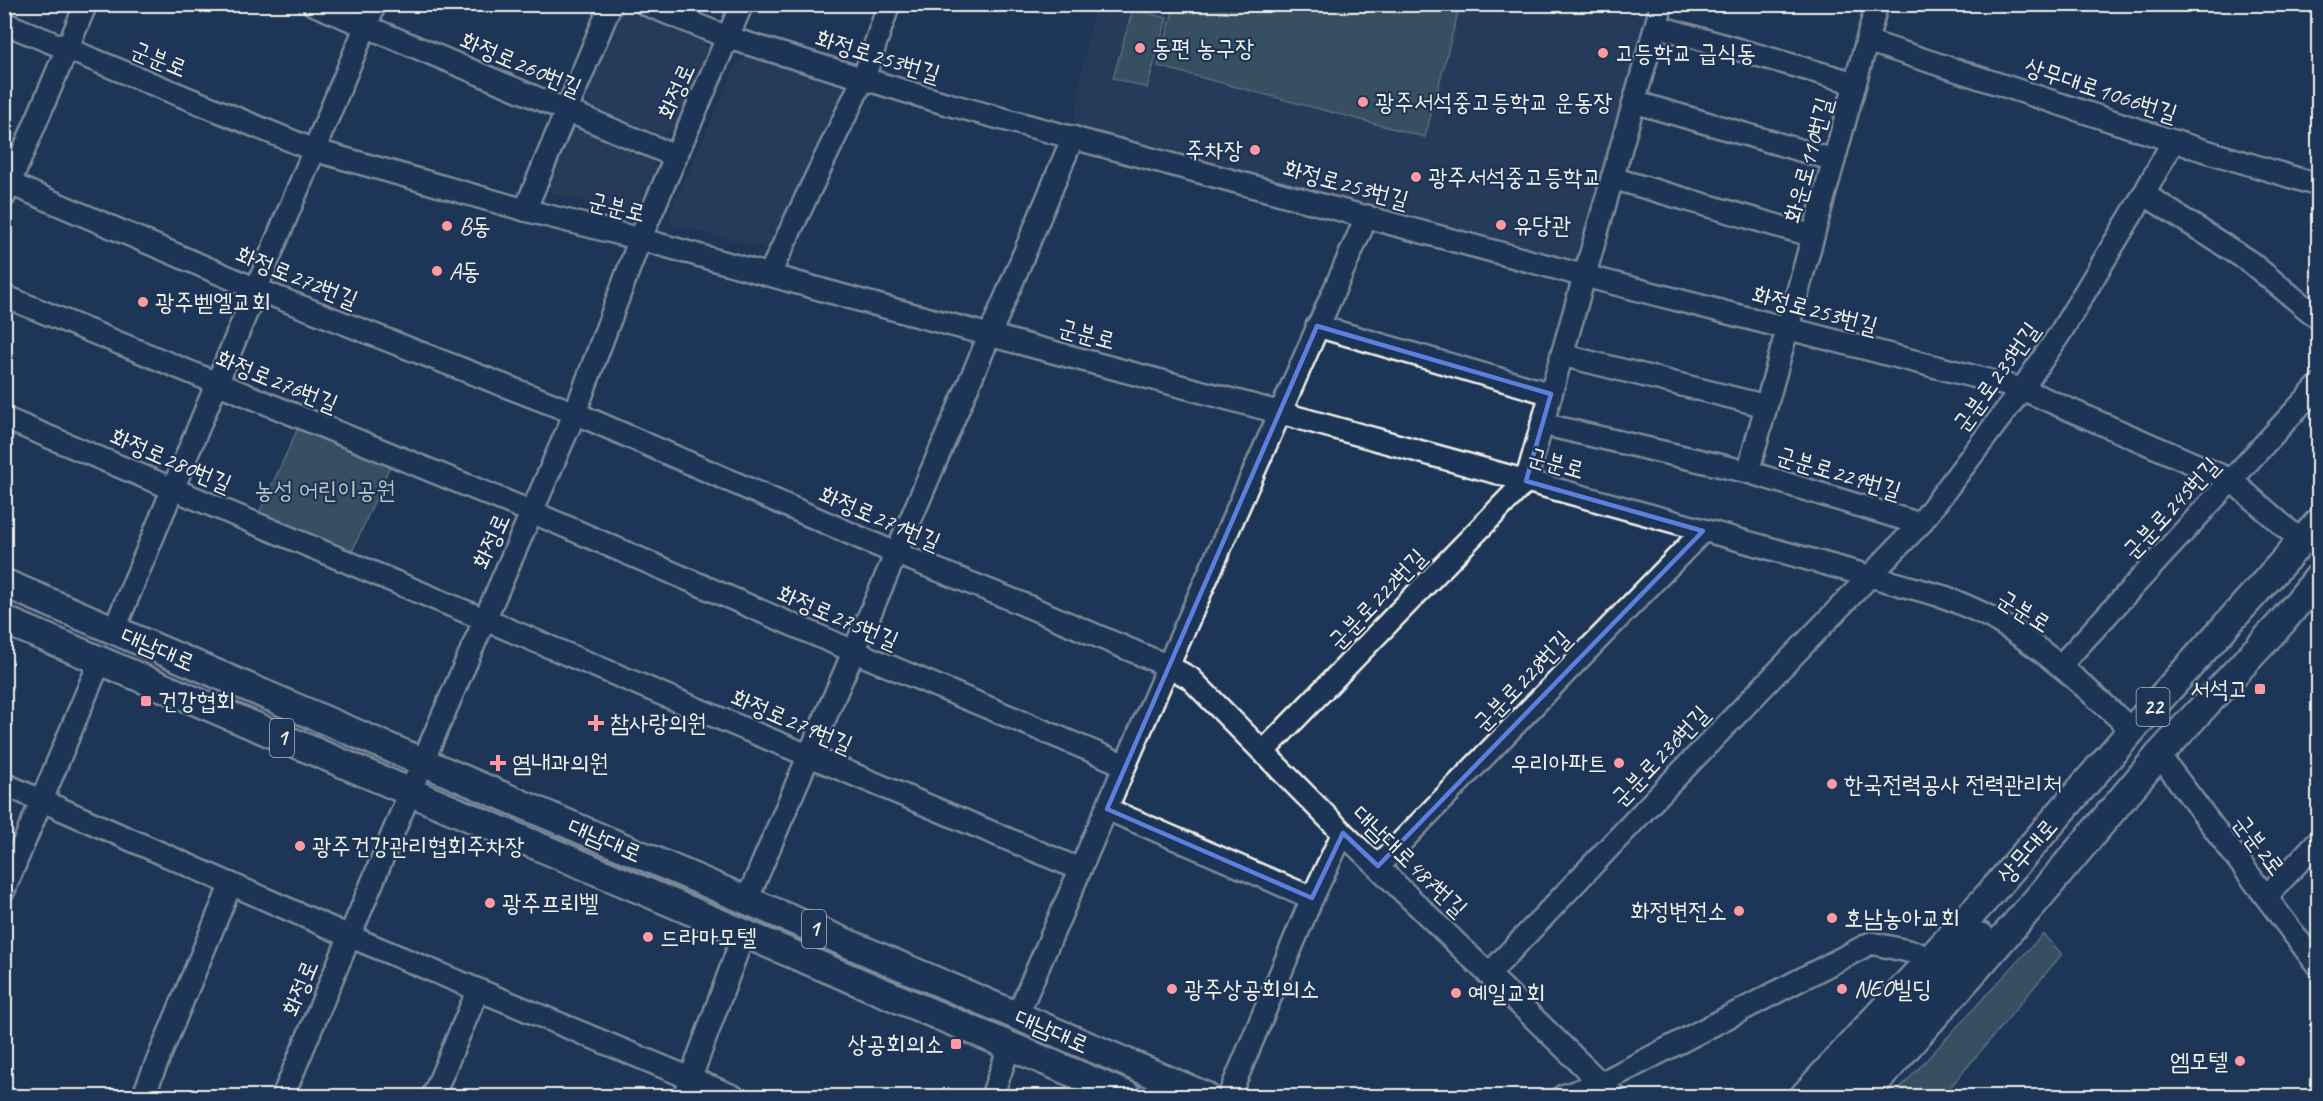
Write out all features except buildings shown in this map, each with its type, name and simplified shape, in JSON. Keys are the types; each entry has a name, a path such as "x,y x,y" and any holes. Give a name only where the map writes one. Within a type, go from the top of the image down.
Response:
{"main road":[{"name":"상무대로","path":"1804,1096 1990,894 2132,730 2310,532"},
{"name":"대남대로","path":"4,583 1205,1096"},
{"name":"상무대로","path":"1832,1096 2004,912 2034,903 2159,754 2282,622 2314,591"},
{"name":"대남대로","path":"4,620 1128,1096"},
{"name":"22","path":"1785,1096 1917,953 1968,902 1990,894"},
{"name":"22","path":"1864,1096 2034,903"}],"street":[{"path":"6,187 86,4"},
{"name":"화정로260번길","path":"314,4 675,156"},
{"path":"114,630 375,4"},
{"path":"525,210 611,4"},
{"name":"화정로253번길","path":"645,4 729,38 944,103 1585,276 2022,389 2231,480 2310,532"},
{"name":"화정로","path":"284,1096 410,791 575,413 640,239 742,4"},
{"path":"769,275 864,77 889,4"},
{"path":"1526,481 1662,4"},
{"name":"화운로110번길","path":"1787,329 1877,4"},
{"name":"군분로","path":"4,23 314,150 525,210 640,239 1281,413 1945,597 1993,619 2020,635 2060,666 2132,730"},
{"path":"1656,26 1855,83"},
{"name":"상무대로1066번길","path":"1867,41 2173,141 2319,185"},
{"path":"1634,102 1834,160"},
{"path":"747,900 991,335 1073,137"},
{"name":"군분로235번길","path":"1871,576 1920,524 2022,389 2058,335 2144,194 2173,141"},
{"path":"1612,178 1813,236"},
{"name":"화정로272번길","path":"6,187 256,289 575,413"},
{"path":"2144,194 2250,262 2319,318"},
{"path":"1017,1016 1079,869 1367,216"},
{"name":"화정로276번길","path":"4,296 532,512"},
{"path":"1317,326 1551,394"},
{"name":"군분로229번길","path":"1787,329 1748,472 1920,524"},
{"path":"1562,355 1766,406"},
{"name":"군분로245번길","path":"2060,666 2319,386"},
{"name":"화정로271번길","path":"575,413 895,553 1168,666"},
{"name":"화정로280번길","path":"4,418 484,619"},
{"path":"1542,424 1748,472"},
{"name":"군분로222번길","path":"1263,752 1526,481"},
{"name":"화정로275번길","path":"532,512 853,651 1125,765"},
{"name":"군분로228번길","path":"1378,866 1703,531"},
{"name":"군분로236번길","path":"1489,974 1871,576"},
{"name":"화정로279번길","path":"484,619 1079,869"},
{"path":"4,890 100,661"},
{"name":"대남대로487번길","path":"1168,666 1190,678 1343,833 1608,1090"},
{"name":"군분2로","path":"2159,754 2319,966"},
{"path":"4,784 349,936 478,990 688,1088 733,1096"},
{"path":"1107,809 1312,898"},
{"path":"1229,1096 1312,898 1343,833"},
{"path":"2266,896 2319,841"},
{"path":"142,1096 231,884"},
{"path":"688,1088 744,933"},
{"path":"1563,1096 1608,1090 1871,943 1917,953"},
{"path":"433,1096 478,990"},
{"path":"992,1096 1010,1045"}],"highlighted area":[{"path":"1317,326 1551,394 1526,481 1703,531 1378,866 1343,833 1312,898 1107,809"}],"shaded area":[{"name":"광주서석중고등학교","path":"1094,5 1662,5 1585,276 1073,137 1080,80"},
{"path":"635,8 701,37 707,51 675,128 661,135 590,105 585,93 619,13"},
{"path":"748,55 839,79 844,89 776,242 765,248 671,225 668,217 738,61"},
{"path":"584,125 651,155 655,167 638,208 627,212 551,193 548,183 572,130"}],"green space":[{"name":"광주서석중고등학교 운동장","path":"1175,4 1460,5 1425,137 1158,66"},
{"name":"동편 농구장","path":"1133,9 1167,18 1147,88 1113,78"},
{"name":"농성 어린이공원","path":"299,426 390,466 351,554 259,513"},
{"path":"2043,934 2062,954 1943,1096 1893,1096"}],"place":[{"name":"동편 농구장","path":"1140,48"},
{"name":"고등학교 급식동","path":"1603,53"},
{"name":"광주서석중고등학교 운동장","path":"1363,102"},
{"name":"주차장","path":"1255,150"},
{"name":"광주서석중고등학교","path":"1416,177"},
{"name":"유당관","path":"1501,225"},
{"name":"B동","path":"447,226"},
{"name":"A동","path":"437,271"},
{"name":"광주벧엘교회","path":"143,302"},
{"name":"서석고","path":"2260,689"},
{"name":"건강협회","path":"146,701"},
{"name":"참사랑의원","path":"596,723"},
{"name":"염내과의원","path":"498,763"},
{"name":"우리아파트","path":"1619,763"},
{"name":"한국전력공사 전력관리처","path":"1832,784"},
{"name":"광주건강관리협회주차장","path":"300,846"},
{"name":"광주프뢰벨","path":"490,903"},
{"name":"화정변전소","path":"1739,911"},
{"name":"호남농아교회","path":"1832,918"},
{"name":"드라마모텔","path":"648,937"},
{"name":"광주상공회의소","path":"1172,989"},
{"name":"NEO빌딩","path":"1842,989"},
{"name":"예일교회","path":"1456,993"},
{"name":"상공회의소","path":"956,1044"},
{"name":"엠모텔","path":"2240,1061"}]}
